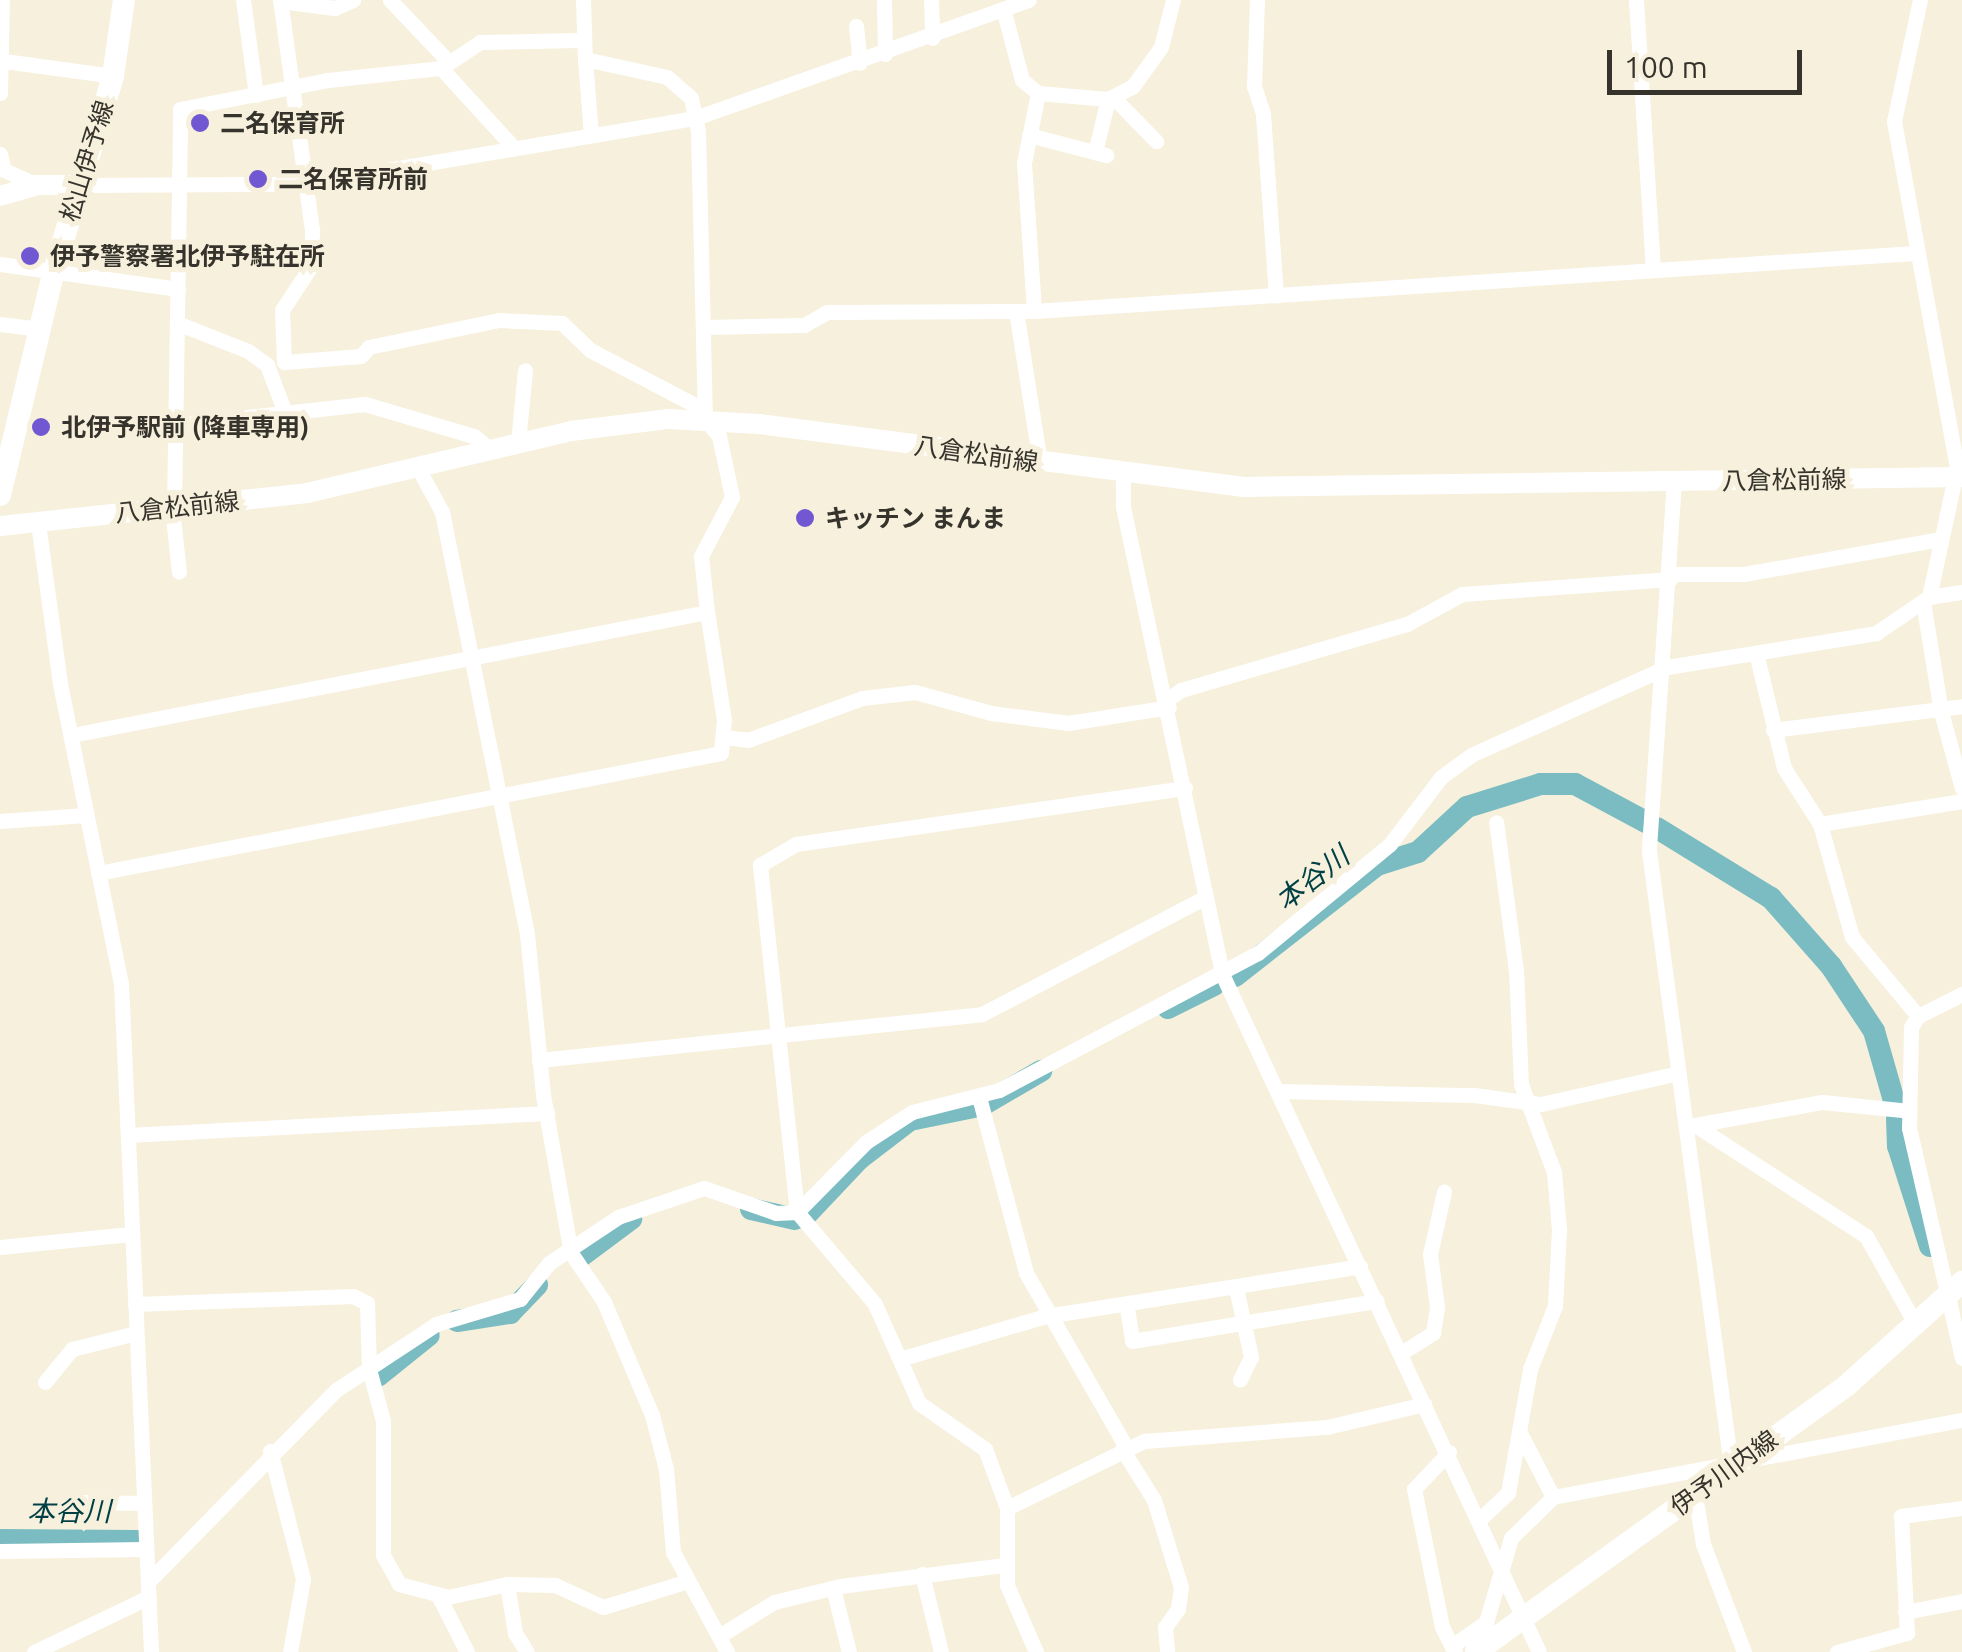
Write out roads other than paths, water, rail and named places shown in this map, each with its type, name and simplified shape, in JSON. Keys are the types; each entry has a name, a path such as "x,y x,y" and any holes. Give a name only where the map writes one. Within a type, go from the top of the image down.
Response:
{"main road":[{"name":"松山伊予線","path":"0,495 53,274 113,76 124,0"},
{"path":"0,196 38,185 79,185"},
{"name":"八倉松前線","path":"0,526 307,493 518,442 618,423 705,419 1123,476 1306,490 1959,477"},
{"name":"伊予川内線","path":"1476,1652 1736,1466 1916,1325 1955,1289"}],"street":[{"path":"0,93 4,61 2,0"},
{"path":"243,0 256,96"},
{"path":"276,377 284,362 282,310 311,266 280,0 335,8 352,0"},
{"path":"390,0 514,148"},
{"path":"583,0 580,40 591,135"},
{"path":"884,0 884,54"},
{"path":"930,0 932,38"},
{"path":"79,185 304,184 695,118 932,38 1029,0"},
{"path":"1030,135 1100,153 1111,98 1153,65 1173,0"},
{"path":"1257,0 1254,86 1263,114 1276,296"},
{"path":"1636,0 1654,268"},
{"path":"1920,0 1894,121 1915,253 1959,477 1926,599 1940,712 1962,788"},
{"path":"1004,12 1022,80 1038,92 1111,98 1156,141"},
{"path":"856,26 860,63"},
{"path":"178,572 173,508 180,109 444,64 480,42 580,40"},
{"path":"585,58 677,82 686,88 695,118 706,327 705,419"},
{"path":"4,61 113,76"},
{"path":"1034,311 1024,163 1038,92"},
{"path":"0,154 4,170 38,185"},
{"path":"706,327 804,325 826,312 1034,311 1915,253"},
{"path":"0,264 178,289"},
{"path":"1016,311 1040,463"},
{"path":"98,874 721,753 725,737 716,642 707,612 701,556 732,496 726,452 691,403 643,382 590,350 573,330 545,320 499,320 369,347 361,356 284,362"},
{"path":"177,323 248,351 276,377 284,410"},
{"path":"0,324 39,329"},
{"path":"518,442 526,370"},
{"path":"174,424 366,404 474,436 490,449"},
{"path":"418,468 442,512 528,939 539,1060 570,1252 604,1302 656,1428 669,1538 685,1582 727,1652"},
{"path":"1123,476 1123,507 1168,704 1222,974 1540,1652"},
{"path":"1674,481 1667,667 1650,851 1679,1073 1690,1126 1730,1459 1736,1466"},
{"path":"38,524 86,814 121,983 151,1652"},
{"path":"725,737 748,740 862,698 915,692 991,713 1068,723 1168,704 1181,690 1407,624 1462,594 1744,574 1941,538"},
{"path":"34,1652 148,1589 270,1451 369,1369 452,1316 520,1299 541,1270 618,1217 692,1189 725,1190 776,1213 797,1212 894,1122 925,1107 979,1097 1222,974 1282,935 1390,844 1456,765 1667,667 1876,633 1926,599 1962,592"},
{"path":"72,736 707,612"},
{"path":"1756,653 1772,730 1793,788 1820,824 1852,937 1918,1016"},
{"path":"1772,730 1940,712 1962,706"},
{"path":"1036,1652 1005,1565 1007,1508 980,1440 919,1404 902,1358 874,1304 797,1212 760,866 796,844 1184,788"},
{"path":"1820,824 1962,800"},
{"path":"0,821 86,814"},
{"path":"1480,1519 1508,1493 1530,1369 1555,1306 1559,1230 1554,1172 1521,1084 1516,970 1496,822"},
{"path":"539,1060 982,1014 1204,898"},
{"path":"1962,994 1918,1016 1911,1027 1910,1112 1910,1145 1955,1289 1962,1358"},
{"path":"1277,1091 1474,1094 1530,1104 1559,1103 1679,1073"},
{"path":"979,1097 1002,1167 1018,1254 1154,1500 1181,1587 1178,1609 1165,1627 1166,1652"},
{"path":"1690,1126 1822,1102 1910,1112"},
{"path":"128,1135 547,1113"},
{"path":"1690,1126 1866,1236 1916,1325"},
{"path":"1401,1353 1432,1332 1437,1306 1430,1254 1444,1192"},
{"path":"0,1247 130,1234"},
{"path":"902,1358 1053,1318 1360,1266"},
{"path":"1236,1288 1250,1356 1240,1380"},
{"path":"135,1304 353,1296 367,1303 369,1369 384,1421 386,1567 400,1584 439,1597 507,1584 554,1585 603,1607 685,1582"},
{"path":"1127,1308 1132,1341 1376,1301"},
{"path":"44,1382 72,1350 136,1333"},
{"path":"1007,1508 1124,1448 1327,1428 1424,1404"},
{"path":"1449,1452 1414,1489 1453,1649 1490,1614 1500,1563 1521,1522 1553,1498 1606,1483 1736,1466 1962,1420"},
{"path":"1519,1431 1553,1498"},
{"path":"270,1451 303,1579 290,1652"},
{"path":"1694,1495 1702,1544 1744,1652"},
{"path":"83,1502 144,1503"},
{"path":"1837,1652 1903,1636 1905,1612 1898,1520 1962,1508"},
{"path":"0,1551 146,1549"},
{"path":"719,1636 757,1608 834,1588 1005,1565"},
{"path":"922,1574 941,1652"},
{"path":"507,1584 514,1633 527,1652"},
{"path":"834,1588 849,1652"},
{"path":"439,1597 467,1652"},
{"path":"1905,1612 1962,1601"}],"waterway":[{"name":"本谷川","path":"1235,976 1377,865 1418,852 1467,807 1541,784 1575,784 1646,822"},
{"name":"本谷川","path":"1657,828 1771,898 1831,966 1874,1031 1895,1104"},
{"name":"本谷川","path":"1168,1008 1214,985"},
{"name":"本谷川","path":"986,1103 1041,1071"},
{"name":"本谷川","path":"808,1213 859,1159 910,1120 974,1107"},
{"name":"本谷川","path":"1897,1118 1898,1146 1930,1246"},
{"path":"751,1209 795,1219"},
{"name":"本谷川","path":"580,1257 631,1219"},
{"name":"本谷川","path":"457,1321 510,1313 537,1285"},
{"name":"本谷川","path":"378,1376 429,1335"},
{"name":"本谷川","path":"0,1540 137,1541"}],"place":[{"name":"二名保育所","path":"200,123"},
{"name":"二名保育所前","path":"258,179"},
{"name":"伊予警察署北伊予駐在所","path":"30,256"},
{"name":"北伊予駅前 (降車専用)","path":"41,427"},
{"name":"キッチン まんま","path":"805,518"}]}
